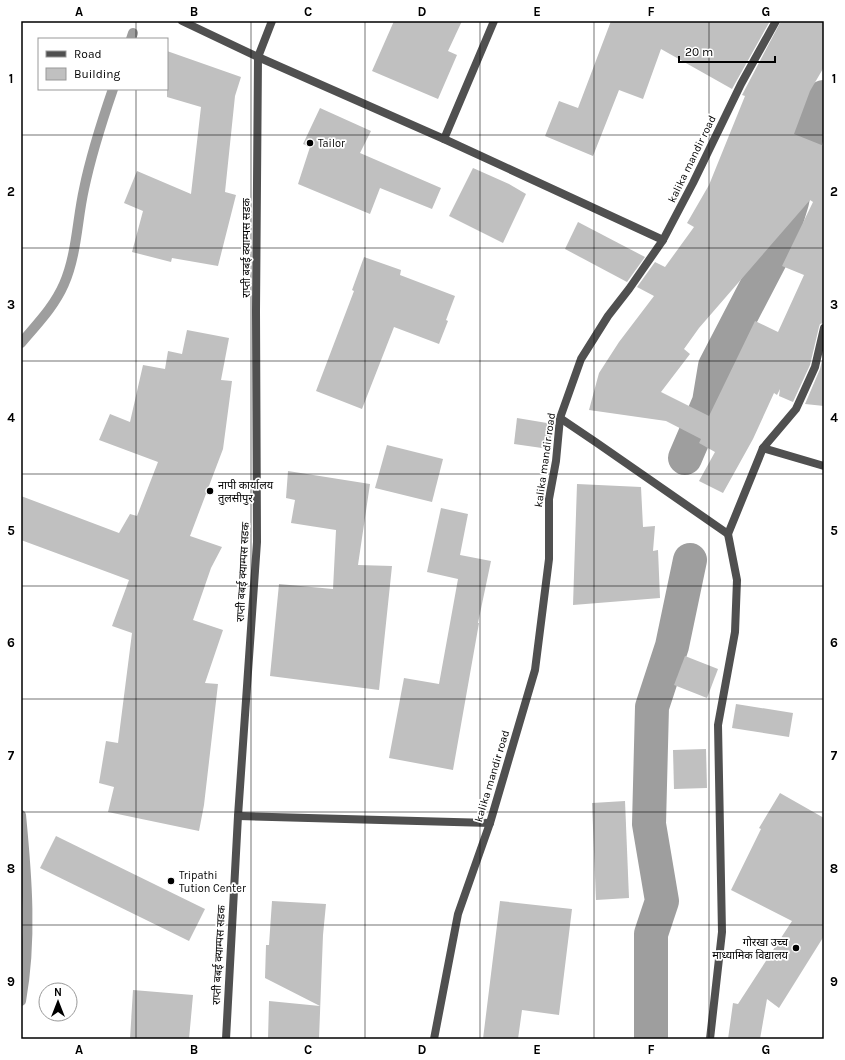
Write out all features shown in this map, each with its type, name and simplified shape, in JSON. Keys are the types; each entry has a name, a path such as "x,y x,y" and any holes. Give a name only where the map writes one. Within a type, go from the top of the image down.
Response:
{"street":[{"path":"182,21 258,57 444,139 663,240"},
{"path":"258,57 272,21"},
{"path":"444,139 494,21"},
{"name":"kalika mandir road","path":"434,1039 458,914 490,823 535,670 550,559 548,499 556,461 560,418 581,359 608,316 663,240 693,183 740,84 776,21"},
{"name":"राप्ती बबई क्याम्पस सडक","path":"226,1039 238,816 256,542 258,57"},
{"path":"710,1039 722,932 718,725 735,632 737,588 737,580 728,534 763,448 796,409 815,367 824,328"},
{"path":"560,418 728,534"},
{"path":"763,448 824,466"},
{"path":"238,816 490,823"}],"building":[{"path":"394,21 462,21 448,51 457,55 438,99 372,71"},
{"path":"611,21 770,21 732,89 661,49 643,99 619,90 593,156 545,136 559,101 578,108"},
{"path":"781,21 824,21 824,67 810,91 794,134 824,146 824,323 820,324 810,365 793,402 779,396 780,389 777,395 774,393 753,439 723,493 699,481 715,452 699,443 701,439 666,421 589,410 599,373 619,342 654,296 637,287 655,262 665,267 694,227 687,223 709,185 745,96 742,95","holes":["810,200 813,202 782,266 804,275 778,332 755,321 709,416 661,392 690,354 684,349 699,328"]},
{"path":"168,51 241,77 235,96 225,192 236,195 218,266 172,258 171,262 132,252 143,211 124,203 137,171 191,194 201,107 167,97"},
{"path":"320,108 371,131 360,153 441,188 432,209 380,188 370,214 298,184 310,147 303,144"},
{"path":"473,168 509,184 526,194 503,243 449,216"},
{"path":"578,222 645,257 627,282 565,249"},
{"path":"364,257 401,270 400,275 455,296 446,320 448,321 439,344 394,327 362,409 316,391 354,291 352,290"},
{"path":"187,330 229,338 221,380 232,381 223,449 190,536 222,547 211,568 193,620 223,630 205,683 218,684 204,805 199,831 108,812 114,787 99,783 106,741 118,743 132,633 112,626 129,580 21,540 21,496 119,533 130,514 137,516 158,462 99,440 110,414 130,422 143,365 165,369 168,351 182,354"},
{"path":"824,352 824,406 805,404 820,369"},
{"path":"517,418 553,424 549,449 514,444"},
{"path":"387,445 443,459 432,502 375,488"},
{"path":"288,471 370,484 358,565 392,566 379,690 270,676 279,584 333,589 336,530 291,523 295,500 286,498"},
{"path":"577,484 641,487 643,527 655,526 653,551 658,550 660,598 573,605"},
{"path":"441,508 468,514 460,555 491,561 478,623 453,770 389,758 404,678 439,684 458,579 427,572"},
{"path":"685,656 718,669 707,698 674,685"},
{"path":"736,704 793,713 789,737 732,728"},
{"path":"706,749 707,788 674,789 673,750"},
{"path":"780,793 824,818 824,936 779,1008 767,999 760,1039 728,1039 733,1003 738,1004 792,921 731,890 761,829 759,828"},
{"path":"625,801 629,898 596,900 592,803"},
{"path":"56,836 205,909 189,941 40,868"},
{"path":"272,901 326,904 323,935 319,1039 268,1039 269,1001 320,1006 265,978 266,945 269,945"},
{"path":"500,901 572,909 559,1015 522,1010 518,1039 483,1039"},
{"path":"133,990 193,995 189,1039 130,1039"}],"waterway":[{"path":"131,38 133,33"},
{"path":"21,343 45,315 60,292 68,273 72,261 87,176 97,138 113,90"},
{"path":"685,458 709,402 715,366 780,241 792,202 809,127 824,97"},
{"path":"651,1039 651,934 662,901 649,824 652,707 672,646 690,560"},
{"path":"21,815 27,885 26,955 21,1001"}],"place":[{"name":"Tailor","path":"310,143"},
{"name":"नापी कार्यालय तुलसीपुर","path":"210,491"},
{"name":"Tripathi Tution Center","path":"171,881"},
{"name":"गोरखा उच्च माध्यामिक विद्यालय","path":"796,948"}]}
